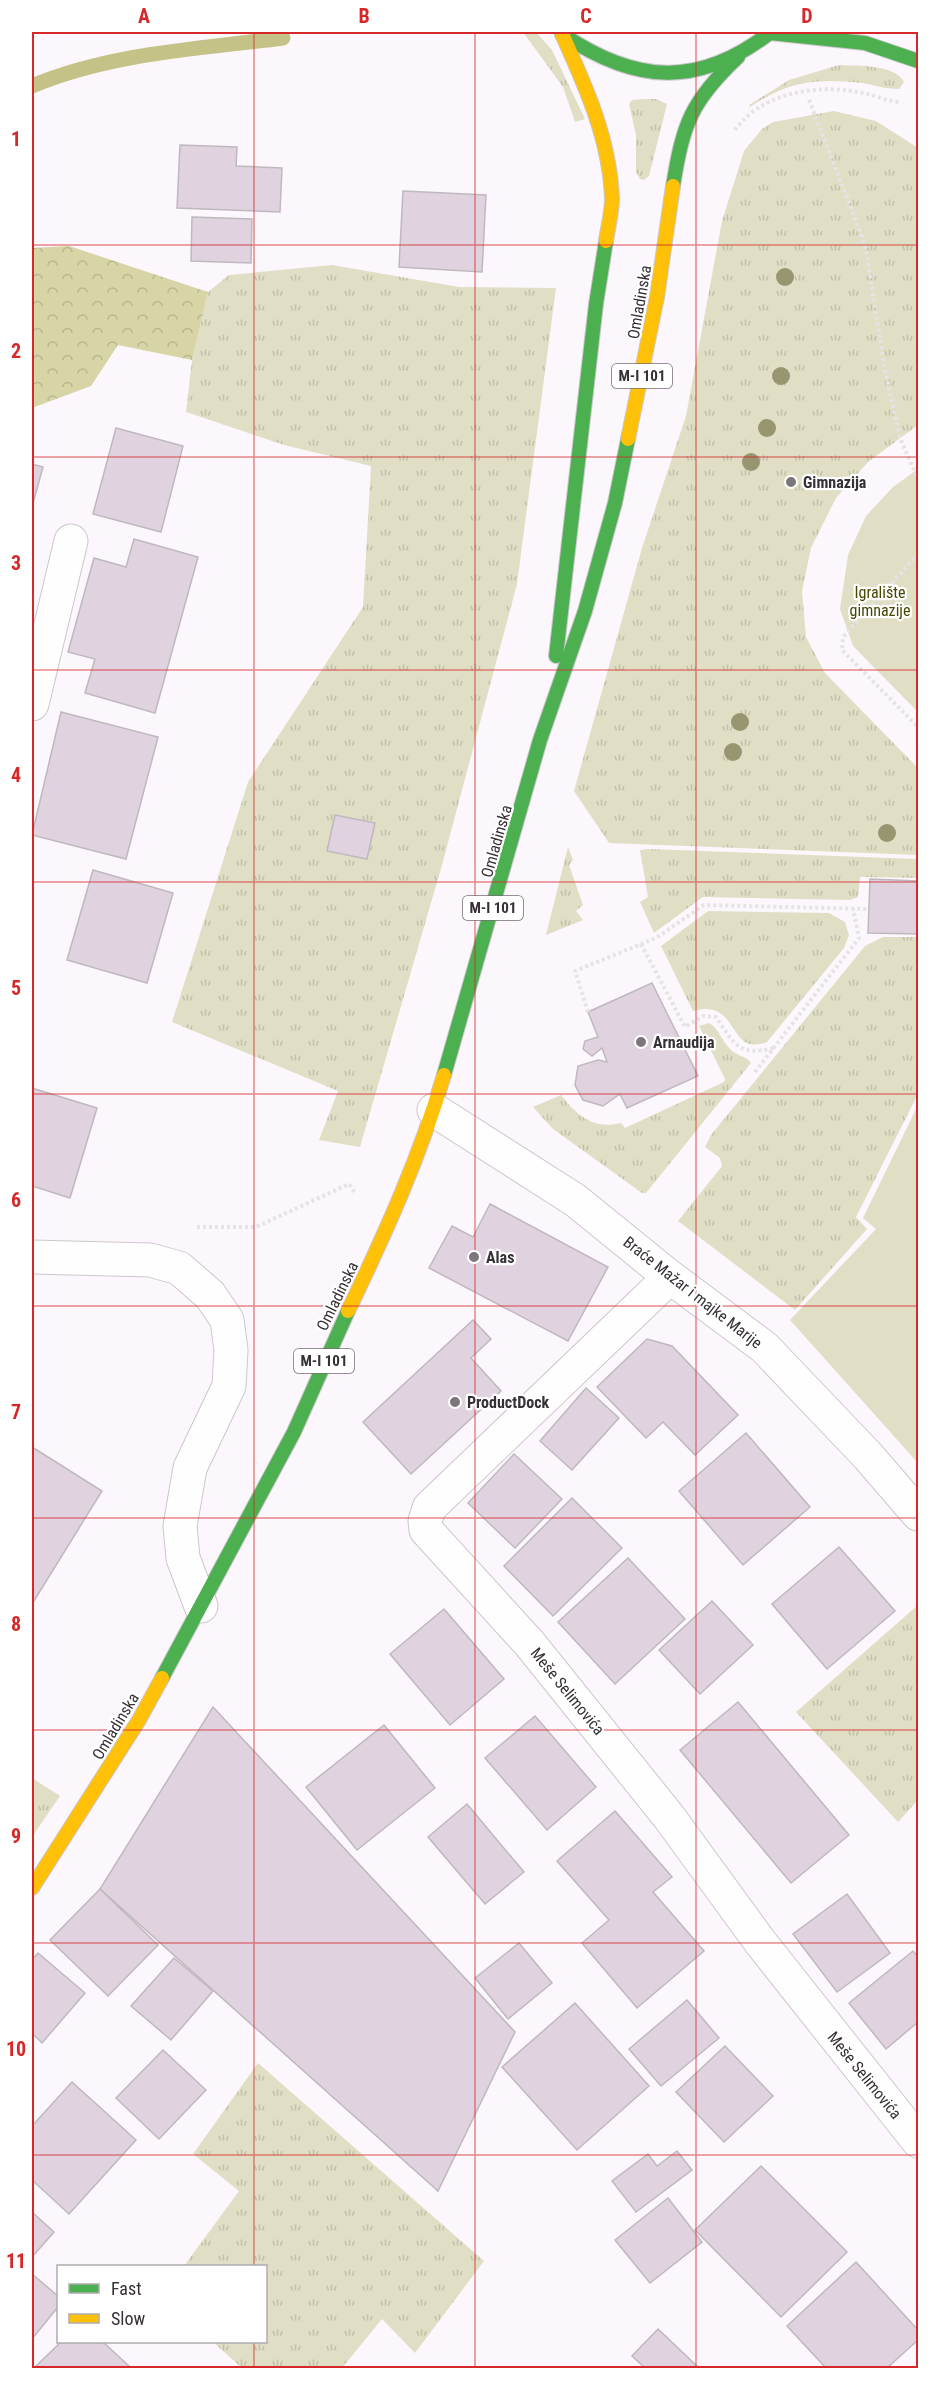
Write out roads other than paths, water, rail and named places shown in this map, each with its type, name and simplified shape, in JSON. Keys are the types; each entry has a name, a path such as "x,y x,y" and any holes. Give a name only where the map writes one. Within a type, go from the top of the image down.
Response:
{"main road":[{"name":"M-I 101","path":"561,33 598,58 638,71 682,73 738,57 771,32"},
{"path":"771,32 869,43 900,51 918,61"},
{"name":"Omladinska","path":"551,705 596,304 612,200 605,149 593,103 561,33"},
{"name":"Omladinska","path":"32,1888 139,1720 201,1606 294,1432 329,1351 392,1219 434,1110 551,705 585,611 615,503 657,297 680,142 696,104 710,83 738,57"}],"street":[{"path":"32,704 71,541"},
{"name":"Braće Mažar i majke Marije","path":"434,1110 575,1200 670,1277 764,1347 868,1456 918,1514"},
{"path":"32,1257 150,1260 179,1268 210,1295 226,1320 231,1350 230,1386 190,1468 180,1527 183,1558 201,1606"},
{"name":"Meše Selimovića","path":"670,1277 429,1508 425,1521 426,1530 530,1644 662,1808 761,1943 918,2141"}],"waterway":[{"path":"32,86 62,75 124,59 283,38"}],"place":[{"name":"Gimnazija","path":"791,482"},
{"name":"Arnaudija","path":"641,1042"},
{"name":"Alas","path":"474,1257"},
{"name":"ProductDock","path":"455,1402"}],"park label":[{"name":"Igralište gimnazije","path":"880,601"}]}
